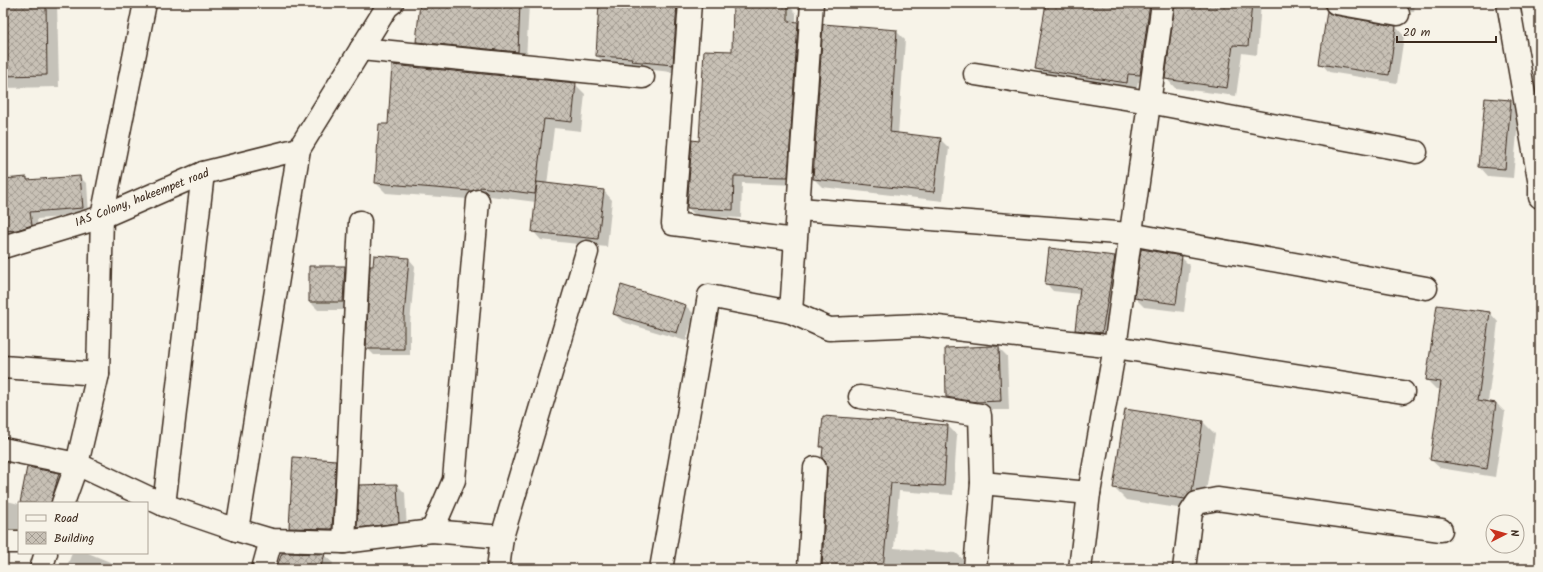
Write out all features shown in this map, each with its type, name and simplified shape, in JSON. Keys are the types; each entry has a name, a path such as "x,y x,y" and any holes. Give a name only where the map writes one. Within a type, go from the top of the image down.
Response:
{"street":[{"path":"63,502 76,464 98,374 102,217 145,3"},
{"path":"690,3 673,224 795,240"},
{"path":"791,312 812,3"},
{"path":"1080,569 1089,493 1115,346 1163,3"},
{"path":"1336,3 1398,14"},
{"path":"1508,3 1540,185"},
{"path":"237,530 299,149 387,4"},
{"path":"361,49 644,77"},
{"path":"975,74 1149,102 1416,152"},
{"name":"IAS Colony, hakeempet road","path":"3,248 102,217 203,173 299,149"},
{"path":"164,505 203,173"},
{"path":"1540,181 1540,197"},
{"path":"432,531 454,480 478,201"},
{"path":"799,209 1130,234 1426,288"},
{"path":"344,542 360,222"},
{"path":"498,569 502,537 587,252"},
{"path":"661,569 709,296 791,312 829,328 920,325 1115,346 1403,392"},
{"path":"3,367 98,374"},
{"path":"860,397 980,415 982,483 975,569"},
{"path":"3,449 76,464 164,505 271,540 344,542 432,531 502,537"},
{"path":"810,569 815,468"},
{"path":"982,483 1089,493"},
{"path":"1184,569 1191,512 1197,503 1207,500 1217,499 1441,530"},
{"path":"263,569 271,540"},
{"path":"3,542 18,542"},
{"path":"41,569 46,554"}],"building":[{"path":"3,3 46,3 47,75 3,76"},
{"path":"420,3 520,3 518,52 416,42"},
{"path":"599,3 677,3 673,65 631,61 632,58 596,56"},
{"path":"733,3 788,4 788,21 798,22 788,177 734,176 733,210 687,208 692,140 699,141 704,50 732,51"},
{"path":"1046,3 1150,3 1140,75 1128,74 1127,83 1035,69"},
{"path":"1175,3 1252,3 1248,46 1233,45 1227,88 1165,79"},
{"path":"1327,11 1334,15 1396,26 1389,75 1319,64"},
{"path":"823,24 897,30 890,132 941,138 934,192 813,179"},
{"path":"392,65 576,83 572,122 544,119 535,194 480,187 480,189 471,191 375,183 379,124 388,124"},
{"path":"1485,98 1511,100 1505,169 1479,167"},
{"path":"80,176 83,208 30,212 32,225 17,230 3,231 3,179 27,177 27,180"},
{"path":"537,182 604,190 598,239 532,232"},
{"path":"1049,248 1115,256 1102,333 1075,330 1080,288 1045,284"},
{"path":"1141,249 1182,256 1176,304 1134,298"},
{"path":"374,255 409,258 404,317 404,349 366,349 370,266 373,266"},
{"path":"309,266 345,266 343,302 309,302"},
{"path":"621,285 686,305 677,333 613,314"},
{"path":"1437,305 1490,312 1478,400 1496,403 1487,469 1430,460 1441,382 1426,380"},
{"path":"999,346 1001,401 977,402 946,397 945,348"},
{"path":"1125,409 1203,421 1192,492 1185,499 1113,488"},
{"path":"823,416 948,425 944,486 891,483 883,569 822,569 827,469 826,462 822,458 823,447 820,447"},
{"path":"293,457 336,460 332,529 289,528"},
{"path":"27,467 59,473 51,502 20,502"},
{"path":"397,484 399,523 357,528 359,485"},
{"path":"282,553 325,554 320,569 276,569"}]}
